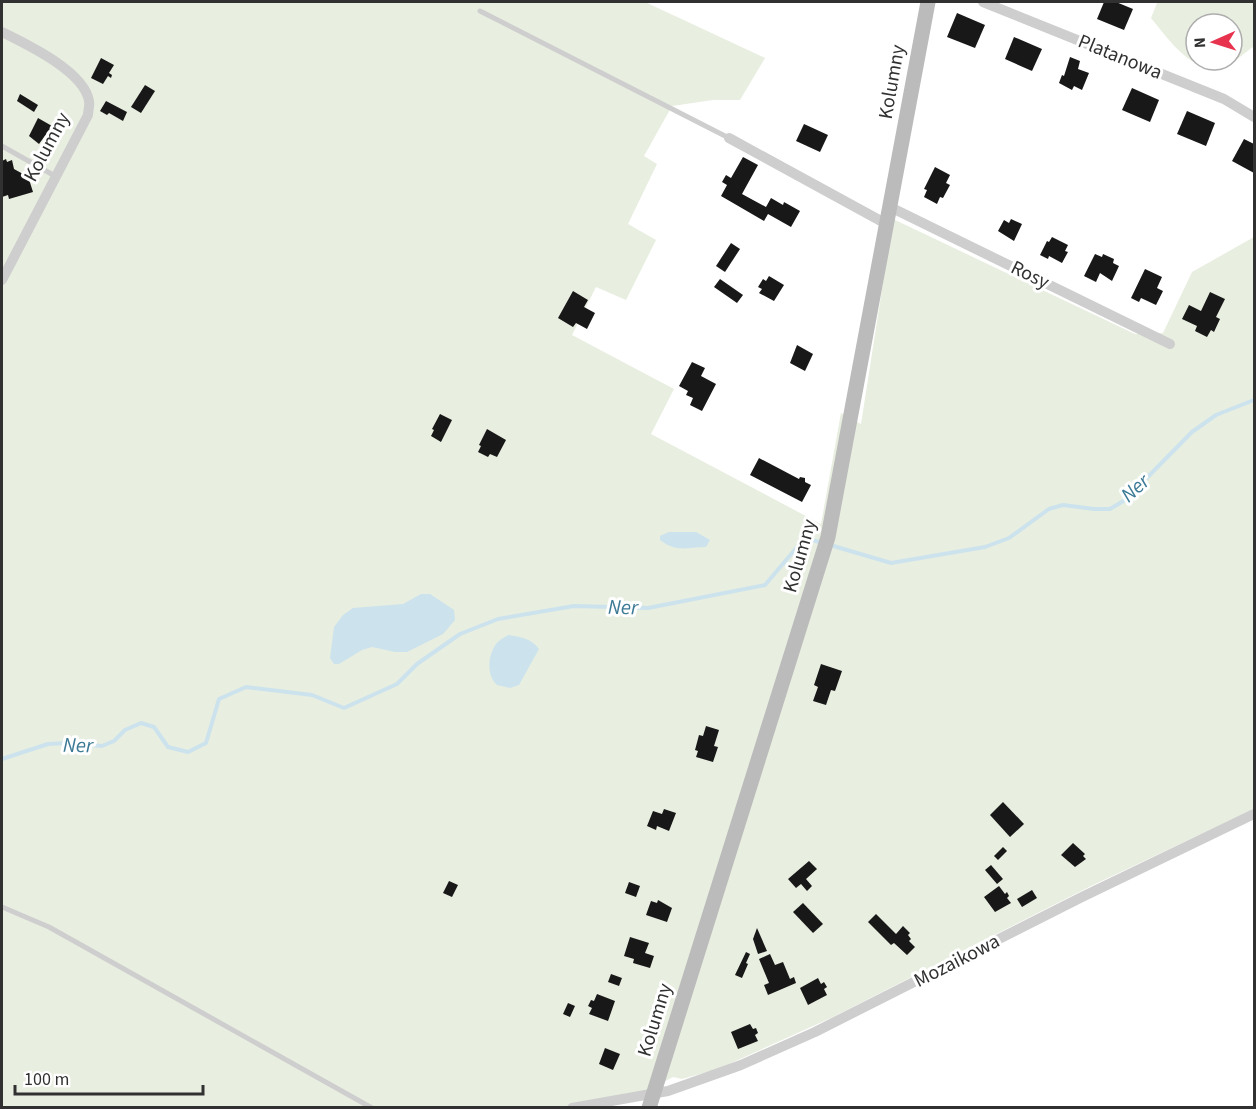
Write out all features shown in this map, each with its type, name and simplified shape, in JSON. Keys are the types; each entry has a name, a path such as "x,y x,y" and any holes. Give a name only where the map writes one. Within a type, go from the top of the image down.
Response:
{"street":[{"name":"Kolumny","path":"649,1107 828,537 928,2"},
{"name":"Platanowa","path":"983,2 1224,99 1254,117"},
{"name":"Kolumny","path":"2,32 66,69 81,85 89,100 88,115 2,280"},
{"name":"Rosy","path":"729,138 881,221 889,214 1170,344"},
{"name":"Mozaikowa","path":"572,1107 682,1087 741,1065 816,1032 1082,897 1254,814"}],"lane":[{"path":"480,11 729,138"},
{"path":"2,146 56,176"},
{"path":"2,907 49,927 372,1107"}],"shaded area":[{"path":"2,2 645,2 765,58 740,100 713,100 672,106 644,156 657,164 628,224 656,240 626,300 596,287 572,335 674,389 651,434 821,524 841,413 861,424 893,219 1135,334 1163,333 1192,272 1254,237 1254,809 1091,886 833,1017 718,1069 682,1079 673,1077 639,1095 556,1108 2,1108"},
{"path":"1153,2 1254,2 1254,46 1244,54 1244,12 1184,12 1184,55 1151,18 1157,3"}],"water":[{"path":"669,532 696,532 710,540 706,547 677,548 660,540 660,536"},
{"path":"421,594 430,594 454,610 455,620 443,634 407,652 372,647 362,650 339,664 334,664 330,658 334,627 343,615 353,608 403,604"},
{"path":"508,635 529,640 539,649 519,685 510,688 497,685 493,681 489,665 496,644"}],"building":[{"path":"1104,2 1116,2 1133,9 1124,30 1097,19"},
{"path":"957,13 985,25 975,48 947,37"},
{"path":"1014,37 1042,49 1032,71 1005,59"},
{"path":"1070,57 1080,61 1078,69 1089,73 1082,90 1074,86 1072,90 1059,83 1062,75 1064,76"},
{"path":"101,58 114,65 109,73 112,75 111,78 108,76 103,84 91,78"},
{"path":"145,85 155,91 141,113 131,107"},
{"path":"1132,88 1159,100 1150,122 1122,110"},
{"path":"20,94 38,105 34,112 17,101"},
{"path":"106,101 127,112 123,121 100,111"},
{"path":"1187,111 1215,123 1206,146 1177,134"},
{"path":"38,118 52,126 39,144 29,136"},
{"path":"804,124 828,135 820,152 796,141"},
{"path":"1244,139 1254,144 1254,173 1232,161"},
{"path":"743,157 758,165 742,194 766,207 771,198 800,211 791,227 768,214 764,221 721,196 727,185 722,182 726,175 731,178"},
{"path":"6,159 7,162 12,160 14,169 23,174 27,173 33,192 9,199 8,195 2,197 2,161"},
{"path":"935,167 950,175 946,183 950,185 937,204 924,197 927,190 924,189"},
{"path":"1011,219 1022,224 1014,241 998,231 1004,220 1009,223"},
{"path":"1052,237 1068,245 1065,251 1068,252 1062,263 1049,256 1048,259 1040,255 1047,241 1049,242"},
{"path":"731,243 740,249 725,272 716,266"},
{"path":"1095,254 1102,257 1103,254 1114,259 1113,263 1119,266 1112,281 1100,273 1096,282 1084,276"},
{"path":"1145,269 1162,277 1157,288 1163,291 1156,305 1141,298 1139,302 1131,298"},
{"path":"769,276 784,285 774,301 759,293 762,289 758,287 763,279 766,281"},
{"path":"720,279 743,295 737,303 714,287"},
{"path":"573,291 588,300 584,307 595,313 587,329 576,323 573,327 558,318"},
{"path":"1210,292 1225,299 1216,317 1220,319 1214,332 1211,330 1207,337 1195,331 1197,326 1182,319 1189,305 1201,311"},
{"path":"797,345 813,354 805,371 790,363"},
{"path":"692,362 705,368 701,376 716,384 702,411 690,405 693,398 686,395 688,391 679,386"},
{"path":"440,414 452,420 441,442 431,436"},
{"path":"487,429 506,440 497,457 490,454 488,457 478,452"},
{"path":"759,458 799,479 800,477 805,478 805,482 811,485 802,502 750,475"},
{"path":"821,664 842,671 835,691 831,690 826,705 813,701 818,687 814,685"},
{"path":"706,726 719,730 714,746 718,747 713,762 696,757 698,751 695,750 699,735 703,736"},
{"path":"1003,802 1024,824 1010,837 990,815"},
{"path":"664,809 676,813 669,831 657,826 656,830 647,826 653,811 662,814"},
{"path":"1073,843 1085,854 1083,856 1086,859 1075,867 1061,855"},
{"path":"1003,847 1007,851 998,860 994,856"},
{"path":"809,861 817,869 806,879 812,886 807,891 801,884 796,888 788,879"},
{"path":"991,865 1003,879 997,884 985,870"},
{"path":"449,881 458,885 452,897 443,893"},
{"path":"629,882 640,886 636,897 625,893"},
{"path":"999,886 1005,894 1007,892 1009,896 1007,898 1011,903 995,912 984,897"},
{"path":"1032,890 1037,898 1022,907 1017,899"},
{"path":"658,900 672,908 667,922 646,915 651,901 657,903"},
{"path":"803,903 823,924 813,933 793,912"},
{"path":"876,914 896,934 903,926 910,933 909,941 915,947 907,955 894,943 891,945 868,922"},
{"path":"757,928 767,951 758,954 753,939"},
{"path":"630,937 649,943 645,953 654,956 650,968 633,963 634,959 624,956"},
{"path":"746,952 750,954 742,978 735,975"},
{"path":"770,954 775,965 783,962 790,979 794,977 796,983 768,995 764,985 769,983 759,959"},
{"path":"611,974 622,978 619,986 608,982"},
{"path":"818,978 821,984 824,982 827,987 824,989 827,995 808,1005 800,988"},
{"path":"597,994 615,1001 608,1021 589,1014 592,1008 588,1006"},
{"path":"568,1003 575,1006 570,1017 563,1014"},
{"path":"750,1024 753,1029 756,1028 758,1033 755,1035 758,1041 738,1049 731,1032"},
{"path":"605,1048 620,1054 613,1070 599,1064"}],"waterway":[{"name":"Ner","path":"830,545 891,563 985,547 1009,538 1049,509 1063,505 1110,509 1125,500 1192,432 1216,415 1254,400"},
{"name":"Ner","path":"2,759 48,744 102,746 114,741 125,730 141,723 154,727 168,747 188,752 206,743 219,699 246,687 312,695 344,708 397,684 417,664 460,634 498,619 574,606 648,608 765,585 798,546 812,540 823,543"}]}
